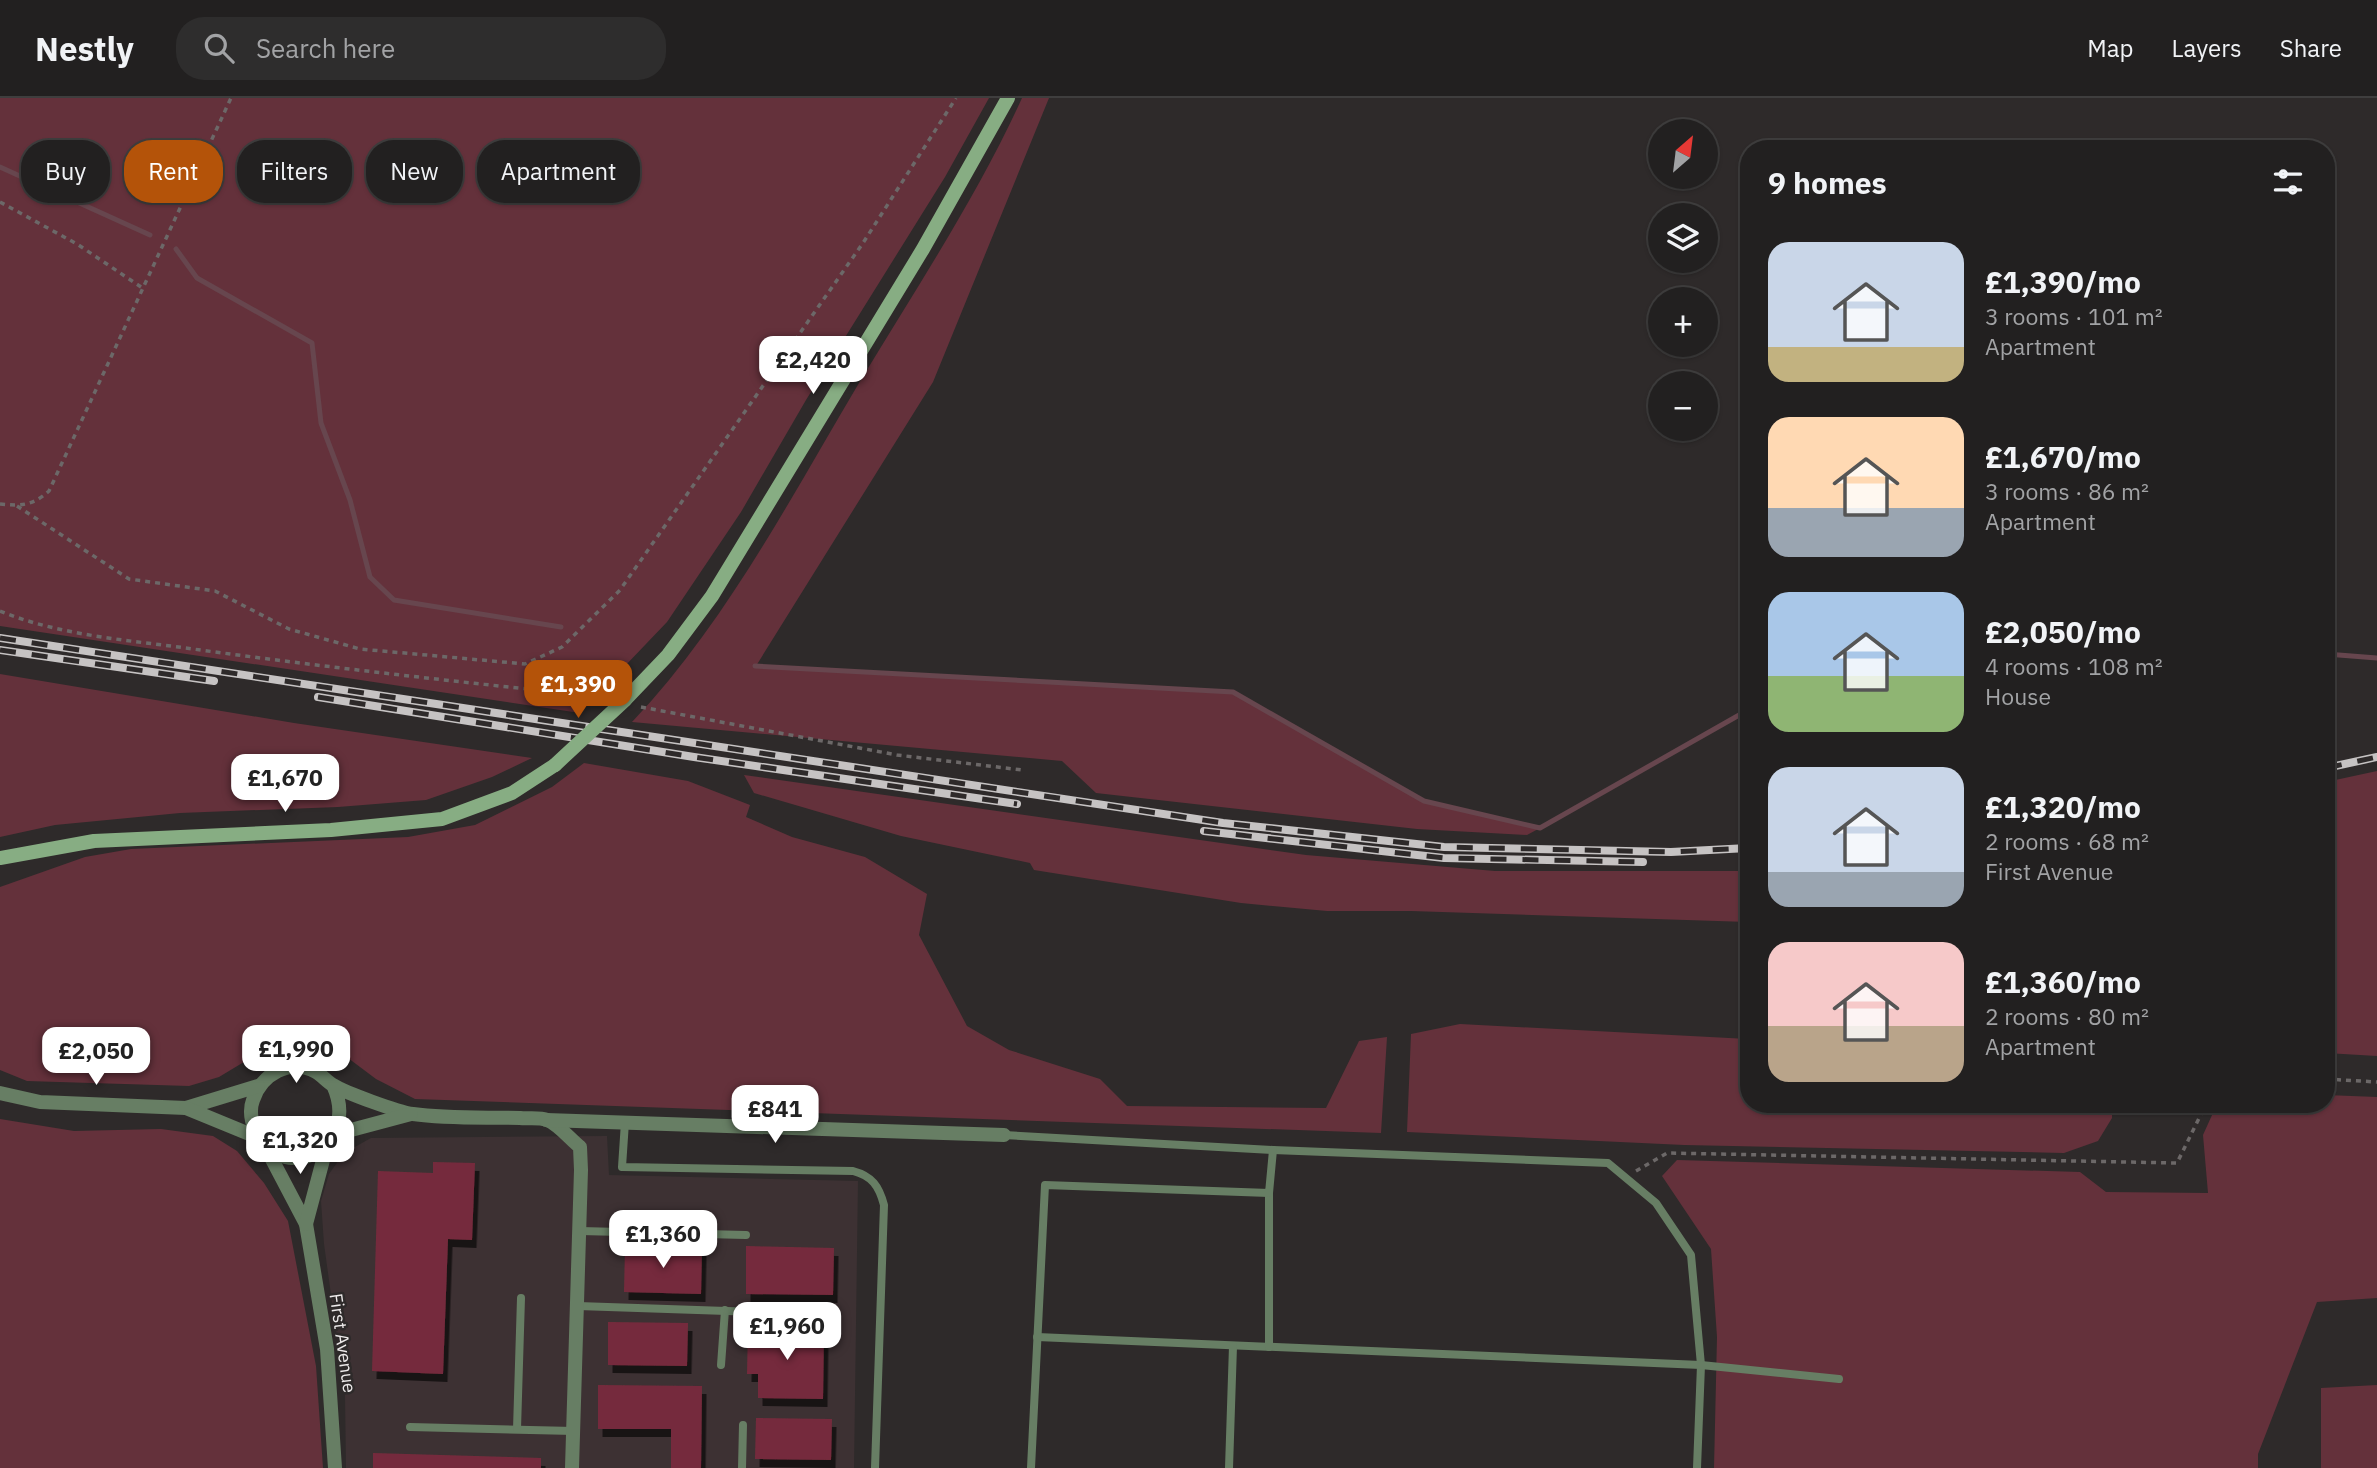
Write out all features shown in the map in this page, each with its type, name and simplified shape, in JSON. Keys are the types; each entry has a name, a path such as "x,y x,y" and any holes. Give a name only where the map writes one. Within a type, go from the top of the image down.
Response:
{"main road":[{"path":"0,863 7,856 93,841 331,830 442,819 512,793 555,765 623,702 668,655 712,596 923,249 1008,98"}],"street":[{"path":"0,1093 40,1102 186,1108 258,1086 283,1068 300,1067 316,1071 333,1086 411,1114 1004,1135"},
{"path":"258,1086 251,1104 252,1124 261,1141"},
{"path":"332,1139 341,1119 340,1100 333,1086"},
{"path":"186,1108 261,1141 283,1155 298,1157 315,1153 332,1139 411,1114"},
{"path":"546,1120 580,1147 572,1468"},
{"name":"First Avenue","path":"306,1224 332,1139"},
{"name":"First Avenue","path":"261,1141 306,1224 327,1349 335,1468"}],"lane":[{"path":"625,1122 622,1167 853,1171 867,1175 874,1181 884,1205 875,1468"},
{"path":"1004,1135 1273,1150 1608,1163 1656,1203 1691,1255 1701,1365 1697,1468"},
{"path":"1269,1347 1269,1193 1273,1150"},
{"path":"1031,1468 1045,1185 1269,1193"},
{"path":"580,1231 746,1236"},
{"path":"517,1429 522,1298"},
{"path":"578,1306 815,1314"},
{"path":"721,1365 725,1310"},
{"path":"1037,1338 1701,1365 1839,1379"},
{"path":"1229,1468 1233,1346"},
{"path":"742,1468 743,1425"},
{"path":"410,1427 574,1431"}],"path":[{"path":"0,504 17,506 37,502 49,491 230,98"},
{"path":"17,506 129,579 215,591 289,629 360,649 475,662 525,664 562,647 620,590 856,253 956,98"},
{"path":"0,202 77,244 141,287"},
{"path":"0,611 25,622 69,632 312,666 565,693 897,755 1022,770"},
{"path":"2335,1080 2377,1083"},
{"path":"1625,1177 1667,1153 2177,1163 2202,1113"}],"shaded area":[{"path":"0,98 989,98 945,177 806,400 741,512 667,622 580,713 0,626"},
{"path":"1022,98 1049,98 933,382 756,666 1233,692 1424,801 1540,828 1527,835 1417,829 1096,793 1062,761 632,722 697,644 754,559 965,207"},
{"path":"0,674 294,723 532,758 492,777 426,800 338,807 180,813 55,825 0,837"},
{"path":"584,763 688,781 750,805 746,817 792,837 865,857 927,894 919,935 967,1026 1009,1050 1100,1079 1127,1106 1326,1108 1359,1041 1387,1037 1381,1133 415,1099 376,1079 336,1049 308,1038 277,1042 219,1077 189,1086 27,1081 0,1070 0,887 85,857 131,849 408,837 475,825 552,787"},
{"path":"2377,771 2377,1056 2335,1054 2335,780"},
{"path":"744,775 1306,855 1495,871 1740,871 1740,922 1411,911 1327,911 1241,903 1034,870 1030,863 901,836 754,793"},
{"path":"1460,1024 1740,1039 1740,1113 2112,1113 2112,1118 2098,1141 2064,1153 1684,1145 1407,1132 1411,1034"},
{"path":"2335,1095 2377,1097 2377,1298 2317,1302 2258,1454 2258,1468 1714,1468 1717,1337 1711,1249 1662,1176 1677,1160 2080,1172 2106,1192 2208,1193 2203,1135 2213,1113 2335,1113"},
{"path":"0,1119 74,1131 161,1129 213,1136 237,1151 264,1183 288,1221 316,1366 323,1468 0,1468"},
{"path":"607,1136 609,1175 858,1181 854,1468 346,1468 345,1396 324,1244 321,1201 329,1174 344,1153 371,1138"},
{"path":"2377,1385 2377,1468 2321,1468 2321,1388"}],"building":[{"path":"433,1162 475,1163 472,1240 448,1239 443,1374 372,1371 378,1171 433,1173"},
{"path":"746,1246 834,1248 833,1295 746,1294"},
{"path":"625,1247 702,1248 701,1294 624,1292"},
{"path":"608,1322 688,1323 687,1366 608,1365"},
{"path":"748,1327 824,1329 823,1399 758,1398 758,1374 747,1374"},
{"path":"598,1385 702,1386 701,1468 671,1468 671,1429 598,1429"},
{"path":"756,1418 832,1419 831,1460 755,1459"},
{"path":"373,1453 541,1458 541,1468 373,1468"}],"waterway":[{"path":"0,167 150,235"},
{"path":"176,249 197,278 312,343 321,423 350,500 370,577 394,600 561,627"},
{"path":"2335,655 2377,658"},
{"path":"755,666 1233,692 1424,801 1540,828 1740,715"}],"railway":[{"path":"0,638 1223,823 1444,847 1671,852 1740,848"},
{"path":"0,650 214,681"},
{"path":"318,697 694,757 1017,804"},
{"path":"2335,766 2377,757"},
{"path":"1204,831 1444,858 1643,862"}]}
